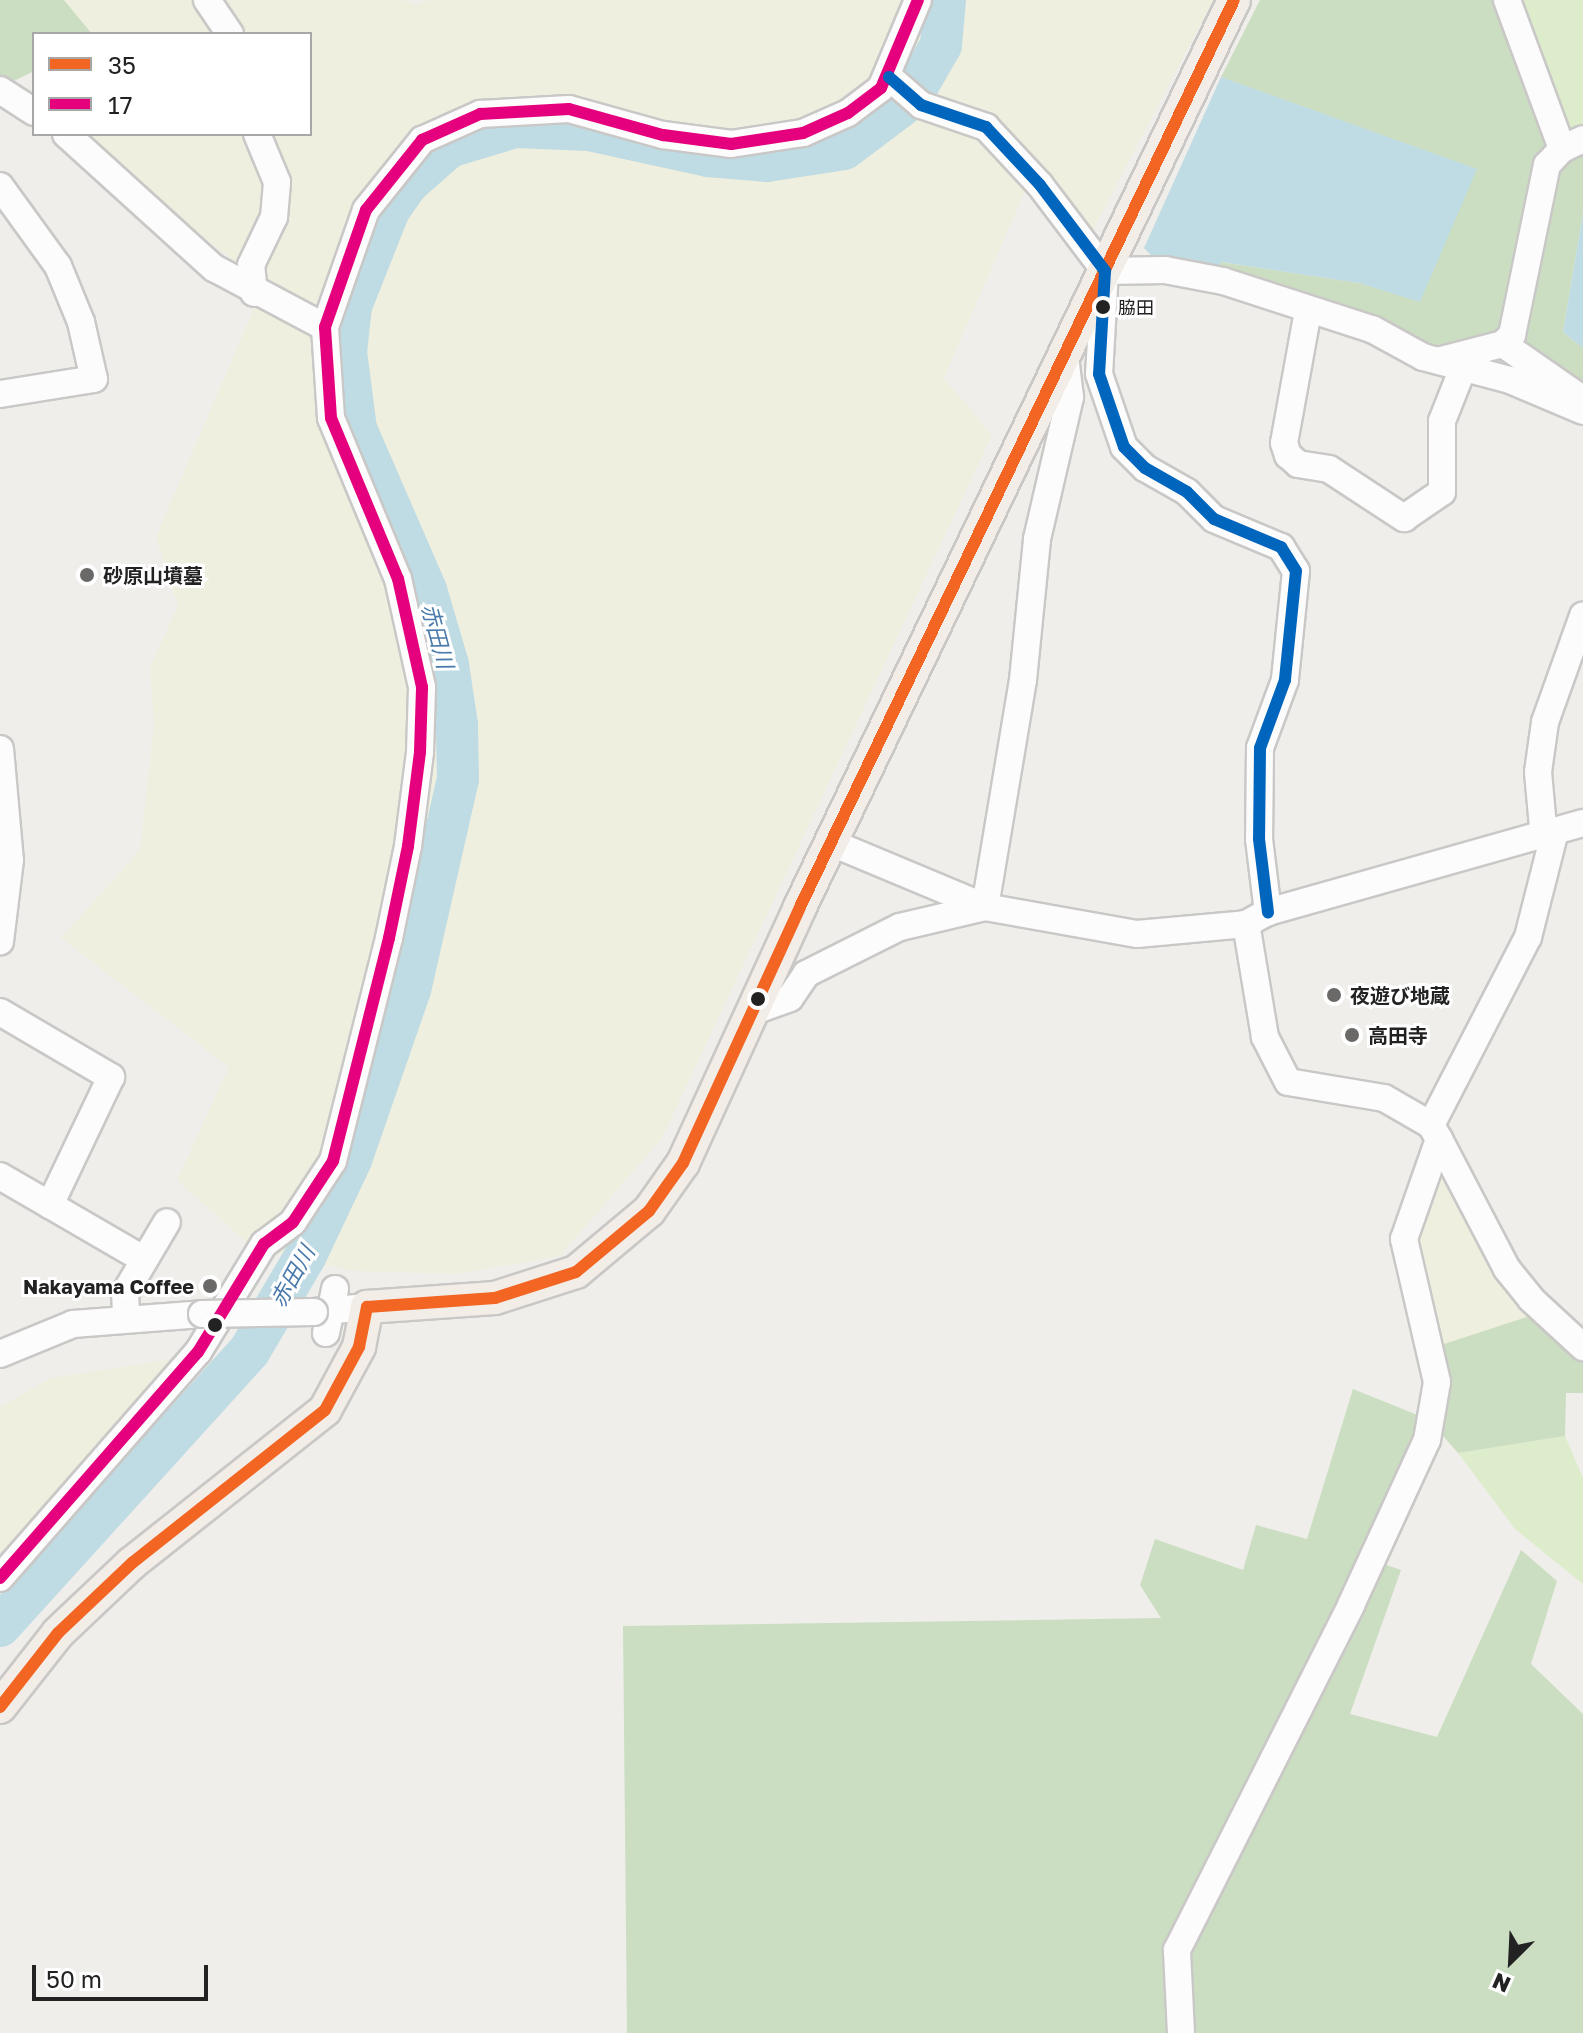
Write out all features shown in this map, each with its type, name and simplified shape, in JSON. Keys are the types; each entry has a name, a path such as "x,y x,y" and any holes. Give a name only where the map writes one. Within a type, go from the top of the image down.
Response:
{"main road":[{"path":"0,1707 58,1633 132,1563 325,1410 359,1347 367,1307 495,1298 576,1272 615,1244 649,1211 683,1163 751,1012 1234,0"}],"street":[{"path":"207,0 229,32"},
{"path":"0,1578 198,1352 264,1244 293,1222 316,1194 333,1161 352,1091 408,846 422,687 398,579 331,418 325,327 366,210 407,155 443,127 480,114 541,107 569,109 693,141 760,143 803,133 848,113 889,77 918,0"},
{"path":"1451,364 1503,344 1516,327 1543,175 1572,144 1507,0"},
{"path":"889,77 917,100 986,127 1040,185 1105,271 1099,374 1124,447 1145,468 1187,492 1214,519 1281,547 1296,571 1285,680 1260,748 1257,918 1265,1037 1288,1082 1384,1098 1435,1132 1518,1285 1583,1347"},
{"path":"0,90 32,111"},
{"path":"68,136 214,268 254,293 325,327"},
{"path":"254,293 251,265 274,217 277,182 258,136"},
{"path":"0,186 58,266 81,322 94,379 0,394"},
{"path":"1105,271 1165,270 1223,281 1308,311 1372,329 1451,364 1583,411"},
{"path":"1308,311 1284,443 1288,455 1298,464 1329,469 1404,518 1442,492 1442,421 1451,364"},
{"path":"1503,344 1583,399"},
{"path":"985,907 1023,680 1037,539 1070,397 1065,359"},
{"path":"1181,2033 1177,1950 1345,1619 1427,1440 1435,1405 1436,1365 1404,1239 1435,1132 1528,937 1549,836 1538,772 1545,722 1583,616"},
{"path":"0,749 10,860 0,941"},
{"path":"832,843 985,907 1137,934 1257,918 1549,836 1583,823"},
{"path":"751,1012 790,998 806,974 900,927 985,907"},
{"path":"0,1012 111,1077 50,1205"},
{"path":"0,1176 143,1259"},
{"path":"126,1317 125,1293 167,1222"},
{"path":"2,1346 73,1324 126,1317 367,1307"}],"green space":[{"path":"0,0 64,0 90,32 32,32 32,72 10,83 0,76"},
{"path":"64,0 402,0 416,5 430,0 1213,0 1090,236 1037,163 944,378 992,435 662,1138 560,1256 458,1274 353,1271 254,1249 177,1180 229,1067 61,938 140,850 154,725 150,667 178,606 156,537 264,285 77,136 312,136 312,32 90,32"},
{"path":"1260,0 1501,0 1555,147 1508,332 1441,354 1216,272 1220,262 1359,283 1420,301 1476,169 1221,77"},
{"path":"1513,0 1583,0 1583,133 1562,142"},
{"path":"1583,147 1583,213 1563,332 1583,348 1583,395 1512,344 1550,177"},
{"path":"1444,1166 1536,1314 1438,1346 1410,1239 1423,1196"},
{"path":"1536,1314 1583,1356 1583,1393 1566,1393 1565,1436 1458,1453 1436,1428 1438,1346"},
{"path":"172,1359 168,1370 0,1556 0,1407 51,1378"},
{"path":"1353,1389 1425,1418 1169,1948 1177,2033 627,2033 623,1626 1161,1618 1140,1585 1155,1539 1243,1570 1256,1525 1307,1539"},
{"path":"1565,1436 1583,1478 1583,1584 1515,1529 1458,1453"},
{"path":"1521,1550 1557,1581 1531,1664 1583,1714 1583,2033 1184,2033 1182,1957 1381,1563 1401,1570 1350,1714 1437,1737"}],"water":[{"path":"1221,77 1477,169 1420,302 1359,283 1221,262 1216,272 1152,256 1144,248"},
{"path":"1583,213 1583,348 1563,332"}],"waterway":[{"name":"赤田川","path":"0,1626 250,1350 306,1255 351,1160 410,990 458,779 457,725 448,665 426,590 356,429 346,352 351,306 389,210 407,184 449,147 515,127 589,130 708,156 767,161 844,149 910,99 941,45 945,0"}],"transit line":[{"name":"17","path":"0,1578 198,1352 264,1244 293,1222 333,1161 389,938 408,846 420,752 422,687 398,579 331,418 325,327 366,210 422,140 480,114 569,109 663,135 731,144 803,133 848,113 881,88 918,0"},
{"name":"35","path":"0,1707 58,1633 132,1563 325,1410 359,1347 367,1307 495,1298 576,1272 649,1211 683,1163 800,907 1234,0"},
{"path":"889,77 921,105 986,127 1040,185 1105,271 1099,374 1124,447 1145,468 1187,492 1214,519 1281,547 1296,571 1285,680 1260,748 1259,839 1268,912"}],"place":[{"name":"脇田","path":"1103,307"},
{"name":"砂原山墳墓","path":"87,575"},
{"name":"夜遊び地蔵","path":"1334,995"},
{"name":"高田寺","path":"1352,1035"},
{"name":"Nakayama Coffee","path":"210,1286"}]}
